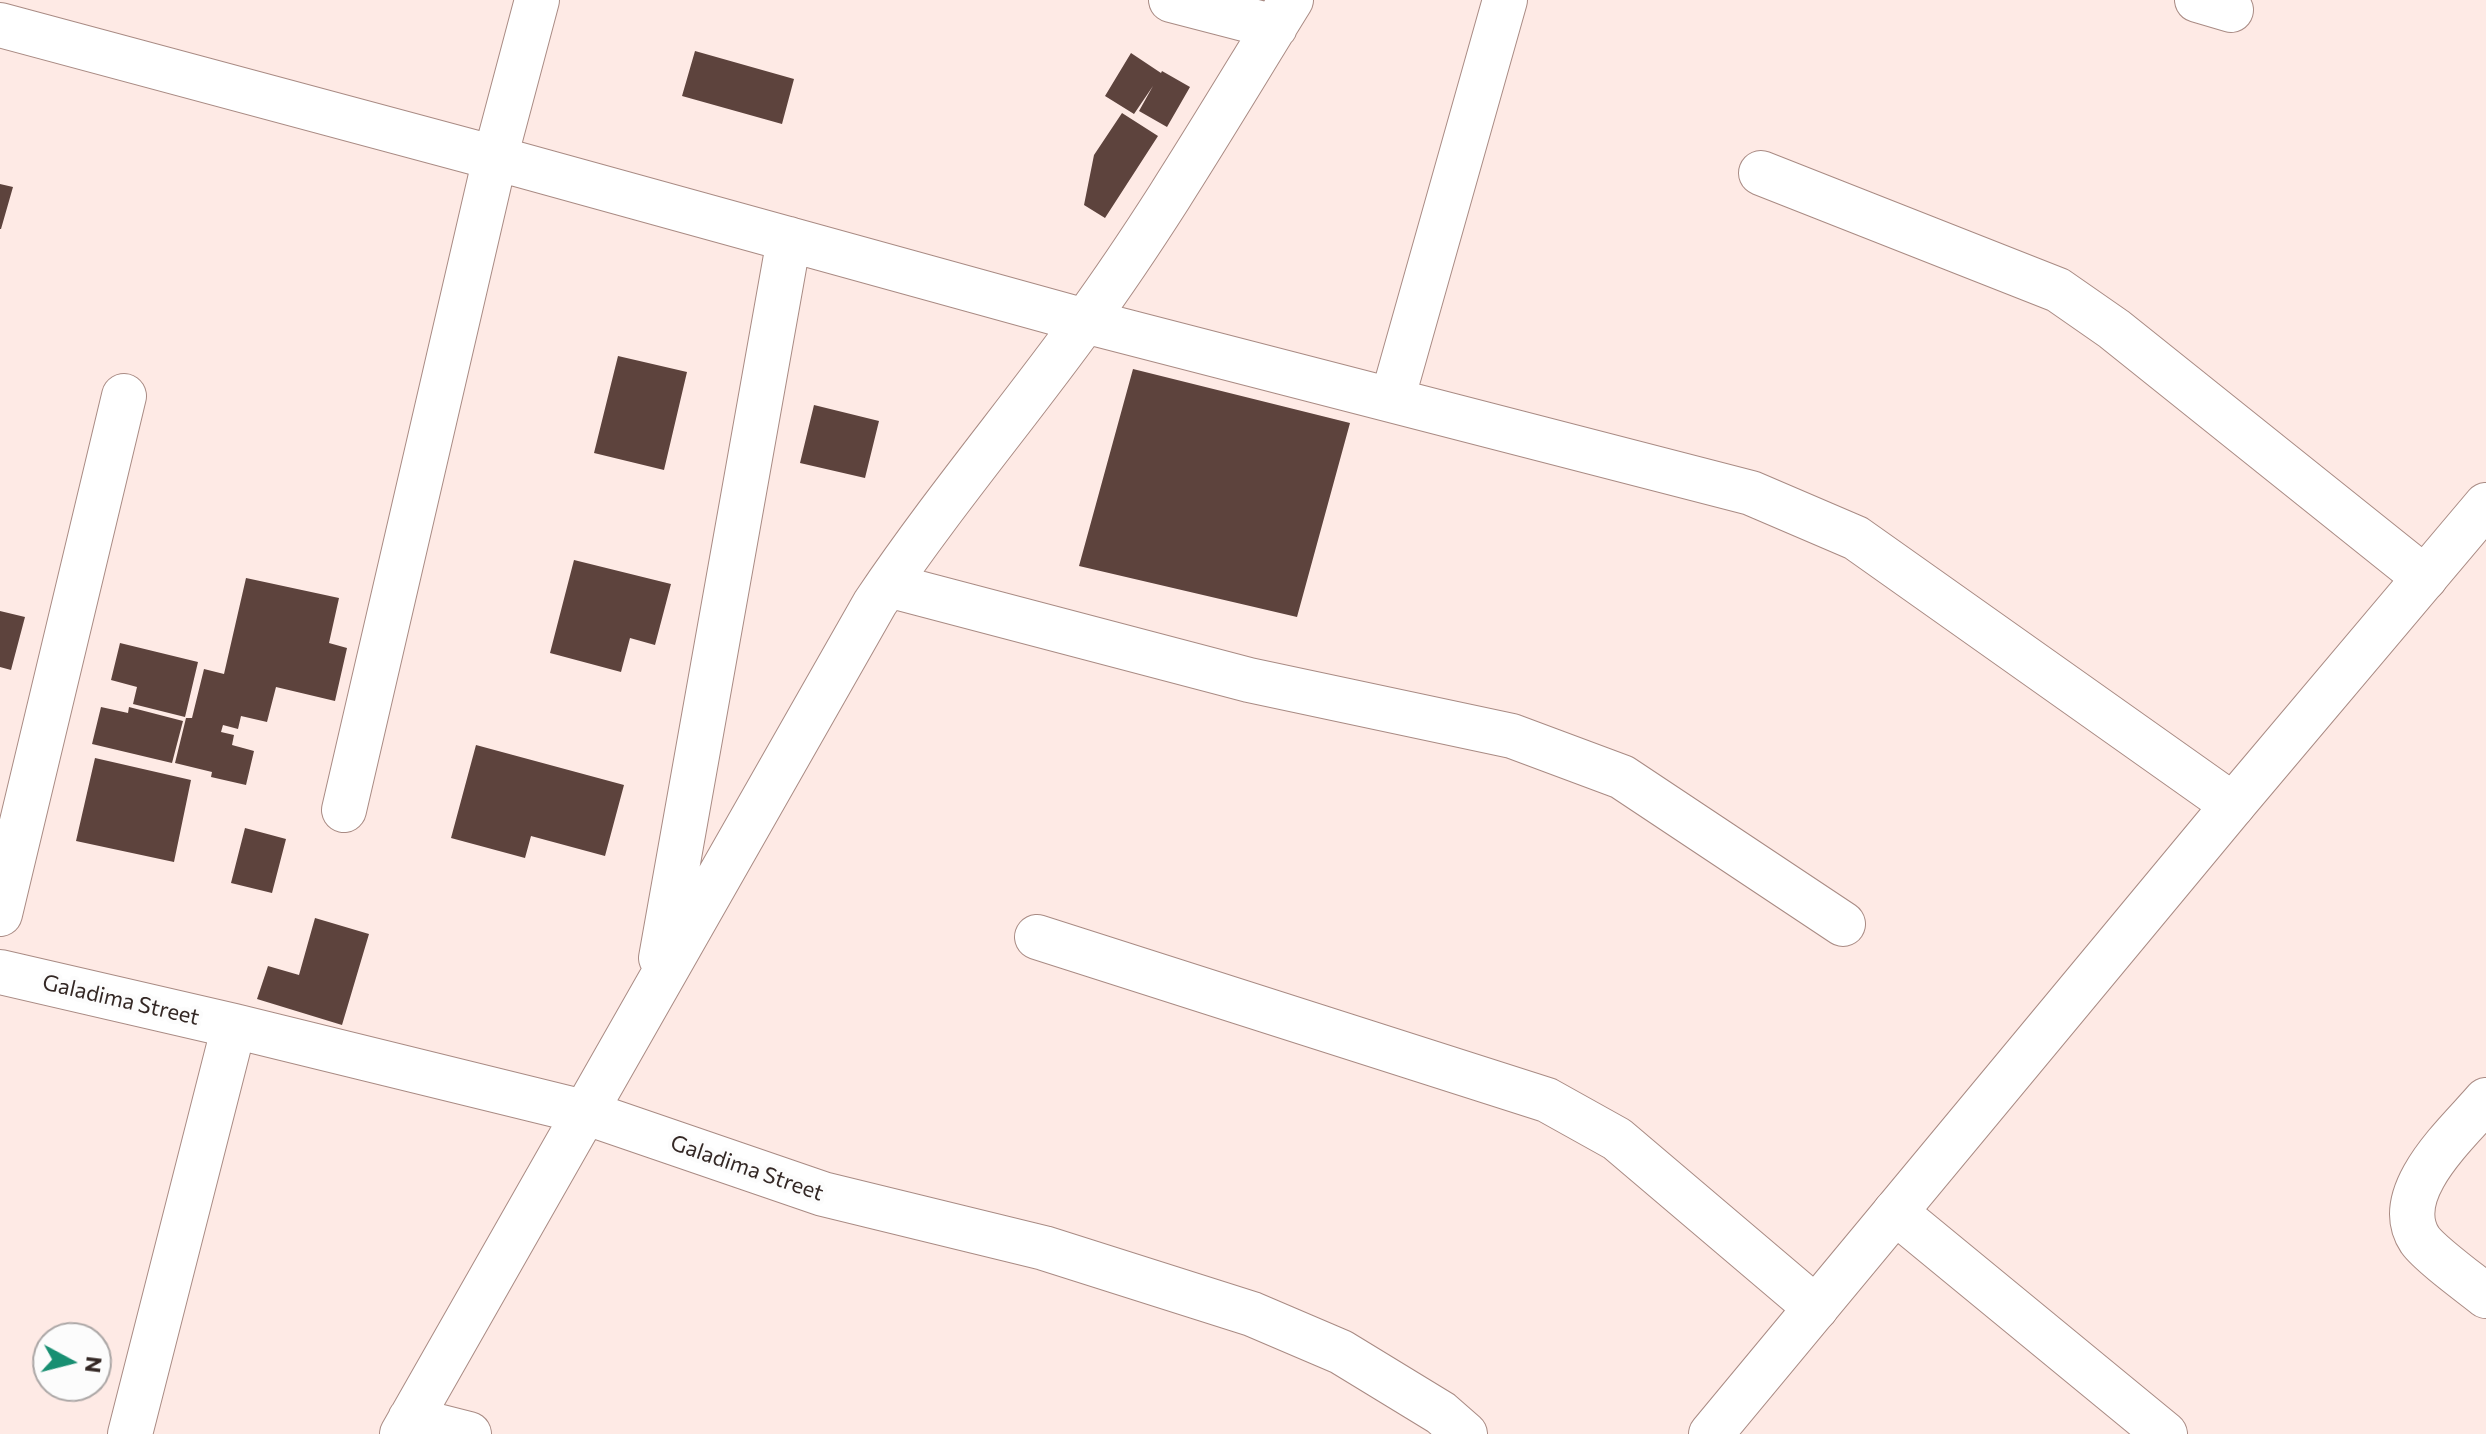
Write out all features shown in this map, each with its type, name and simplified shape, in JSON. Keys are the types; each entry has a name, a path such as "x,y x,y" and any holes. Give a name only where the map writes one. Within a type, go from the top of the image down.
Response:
{"street":[{"path":"344,810 495,158 537,0"},
{"path":"469,1434 406,1426 888,585 911,549 1085,321 1151,227 1283,13 1171,0"},
{"path":"1392,400 1505,0"},
{"path":"0,25 1085,321 1751,493 1856,538 2233,805"},
{"path":"1761,173 2058,290 2114,329 2425,578"},
{"path":"655,988 789,239"},
{"path":"0,914 124,396"},
{"path":"1711,1434 2486,505"},
{"path":"888,585 1249,680 1512,736 1622,777 1843,924"},
{"path":"1037,937 1547,1100 1617,1139 1816,1308"},
{"name":"Galadima Street","path":"0,972 584,1112 823,1194 1044,1248 1252,1314 1341,1352 1441,1413 1465,1434"},
{"path":"130,1434 234,1026"},
{"path":"2486,1100 2422,1176 2410,1213 2421,1240 2486,1296"},
{"path":"1895,1212 2165,1434"}],"building":[{"path":"695,51 794,79 782,124 682,96"},
{"path":"1131,53 1190,87 1167,127 1139,111 1153,86 1134,114 1105,96"},
{"path":"1122,113 1158,136 1105,218 1084,205 1094,155"},
{"path":"0,184 13,187 1,229 0,229"},
{"path":"618,356 687,372 664,470 594,453"},
{"path":"1133,369 1350,423 1297,617 1079,566"},
{"path":"814,405 879,421 865,478 800,463"},
{"path":"574,560 671,584 655,645 630,638 621,672 550,653"},
{"path":"246,578 339,598 329,643 347,648 335,701 276,687 267,722 241,716 238,729 223,725 221,732 234,735 232,745 254,751 246,785 211,777 212,772 175,763 186,718 192,718 204,669 224,674"},
{"path":"0,611 25,617 11,670 0,667"},
{"path":"120,643 198,662 185,717 133,704 137,687 111,680"},
{"path":"101,707 128,713 129,707 183,721 172,763 92,744"},
{"path":"476,745 624,785 605,856 531,836 525,858 451,838"},
{"path":"95,758 191,780 174,862 76,841"},
{"path":"245,828 286,839 272,893 231,883"},
{"path":"315,918 369,934 342,1025 257,999 268,966 299,975"}]}
